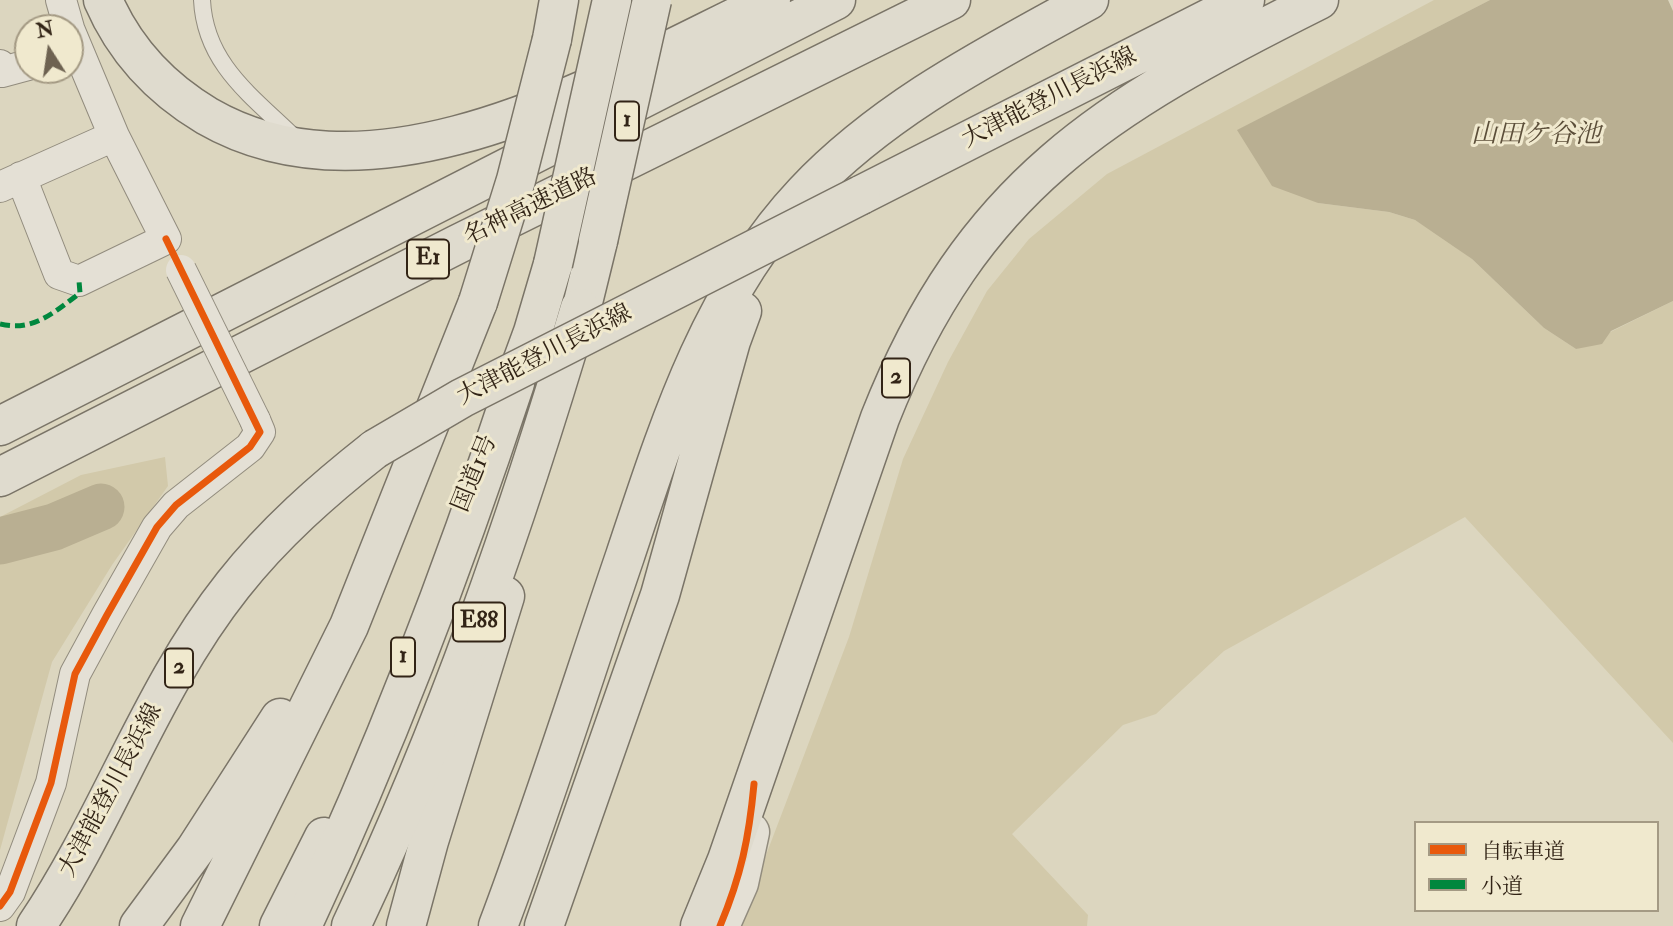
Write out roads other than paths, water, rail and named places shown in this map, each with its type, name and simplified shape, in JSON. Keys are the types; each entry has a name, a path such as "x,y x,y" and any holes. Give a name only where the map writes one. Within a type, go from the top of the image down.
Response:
{"main road":[{"path":"103,0 124,41 142,64 176,97 240,133 306,150 382,149 430,141 508,119 563,98 771,0"},
{"path":"200,926 349,626 478,302 516,180 552,39 559,0"},
{"name":"国道1号","path":"279,926 339,807 392,685 479,464 515,383 553,264 612,0"},
{"name":"1","path":"406,926 429,841 535,502 560,407 580,308 598,241 652,0"},
{"name":"名神高速道路","path":"0,426 836,0"},
{"name":"名神高速道路","path":"0,477 471,238 951,0"},
{"path":"498,926 668,430 697,357 746,268 787,213 839,160 909,105 1089,0"},
{"name":"大津能登川長浜線","path":"36,926 83,847 162,698 232,586 269,543 316,496 375,449 462,398 1245,0"},
{"name":"大津能登川長浜線","path":"700,926 754,784 902,362 961,262 998,214 1039,173 1089,131 1153,89 1319,0"},
{"path":"544,926 660,595 731,341 765,260 786,226 839,160"},
{"name":"E88","path":"351,926 425,760 488,600 580,308"},
{"name":"E88","path":"302,926 346,832 447,584 515,383"},
{"path":"139,926 195,850 290,702 329,635 413,469"}],"street":[{"path":"0,65 2,72 14,69"},
{"path":"0,906 15,880 51,783 75,674 157,527 176,505 250,447 260,432 114,136 84,68"},
{"path":"114,136 11,182 59,274 79,281 166,239"},
{"path":"720,926 739,883 754,784"}],"lane":[{"path":"202,0 203,17 221,65 306,150"}],"water":[{"name":"山田ケ谷池","path":"1490,0 1668,0 1673,11 1673,301 1611,331 1602,344 1576,349 1544,328 1472,259 1415,220 1389,212 1318,203 1272,186 1237,130"}],"waterway":[{"path":"0,541 54,527 101,507"}]}
